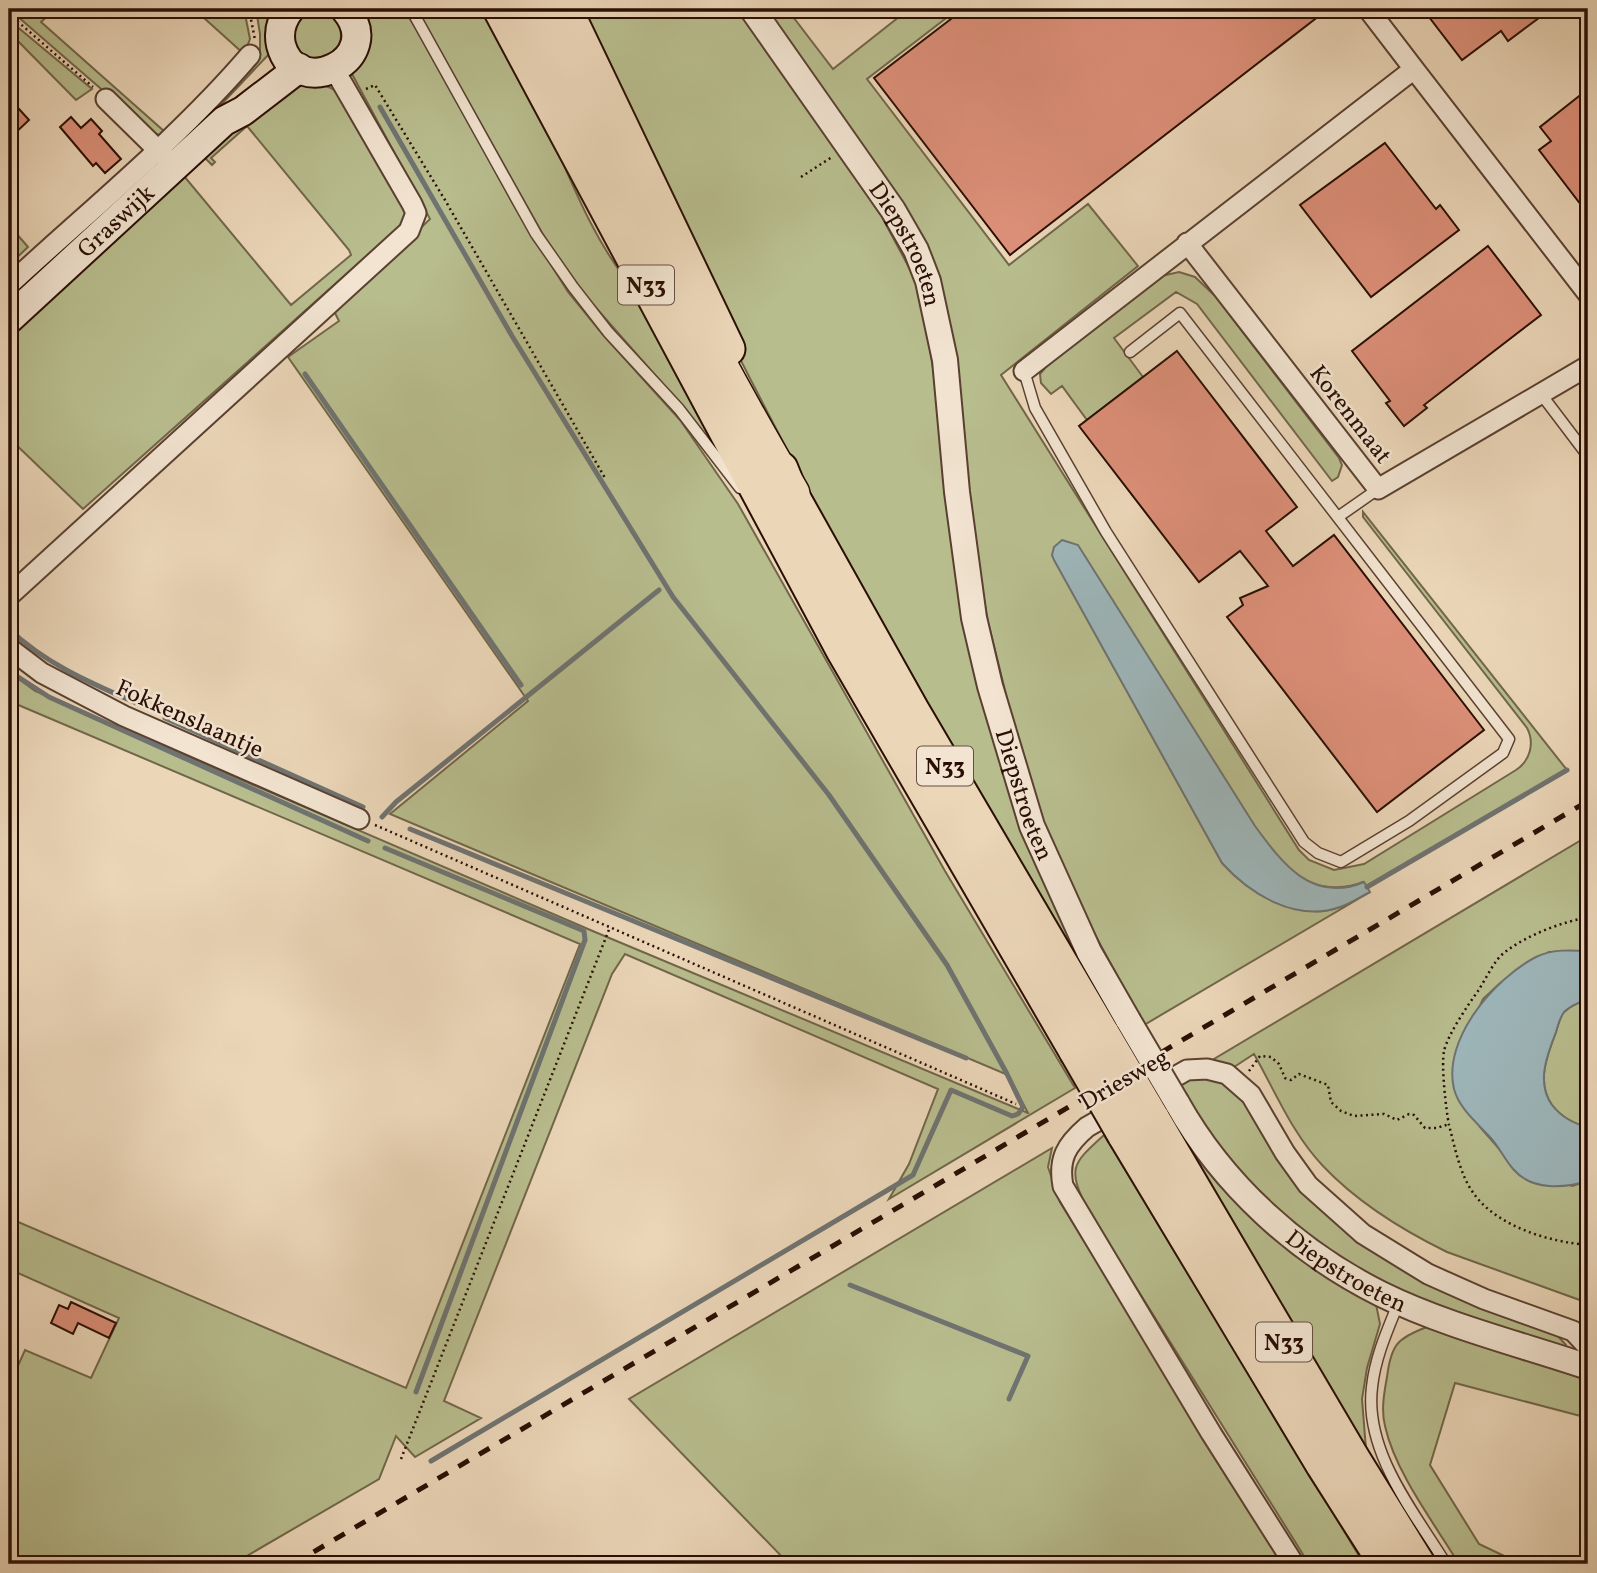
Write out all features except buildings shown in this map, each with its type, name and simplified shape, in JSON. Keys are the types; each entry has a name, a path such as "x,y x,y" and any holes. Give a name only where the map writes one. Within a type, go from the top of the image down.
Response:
{"highway":[{"name":"N33","path":"500,9 843,650 1102,1035 1165,1110 1353,1459 1418,1564"},
{"path":"537,9 658,255 739,406 791,494"},
{"name":"N33","path":"565,9 756,406 791,494 912,710 1102,1035 1124,1134 1323,1465 1386,1564"}],"main road":[{"path":"285,11 280,33 291,59 316,73 334,69 347,59 355,44 353,12"},
{"name":"Graswijk","path":"9,319 166,158 224,121 245,87 291,59"}],"street":[{"name":"Diepstroeten","path":"752,9 893,210 916,250 928,281 945,360 957,492 975,618 990,687 1032,826 1089,952 1102,1035"},
{"path":"1368,9 1588,294"},
{"name":"Graswijk","path":"9,285 166,158 216,93 250,55"},
{"path":"9,596 409,231 416,213 412,204 334,69"},
{"path":"1024,371 1414,69"},
{"name":"Graswijk","path":"106,99 166,158"},
{"name":"Korenmaat","path":"1187,243 1378,489 1588,366"},
{"name":"Fokkenslaantje","path":"9,648 42,673 124,716 359,819"},
{"name":"Driesweg","path":"1294,1564 1211,1433 1063,1186 1061,1163 1077,1136 1087,1127 1187,1070 1207,1069 1227,1074 1251,1095 1284,1153 1308,1185 1363,1234 1428,1275 1573,1331 1588,1348"},
{"name":"Diepstroeten","path":"1165,1110 1210,1153 1268,1216 1322,1260 1399,1301 1452,1322 1588,1367"}],"lane":[{"path":"411,9 536,234 608,332 679,409 745,495"},
{"path":"1024,371 1035,408 1106,532 1304,842 1318,853 1341,862 1409,821 1503,753 1509,739 1180,313 1130,352"},
{"path":"1541,394 1588,456"},
{"path":"1338,517 1378,489"},
{"path":"752,505 793,560"},
{"path":"1399,1301 1375,1367 1372,1390 1373,1420 1382,1454 1393,1476 1446,1564"}],"path":[{"path":"249,9 255,42 250,55"},
{"path":"9,14 106,99"},
{"path":"351,97 375,85 445,200 605,478"},
{"path":"802,177 850,146"},
{"path":"359,819 1016,1104"},
{"path":"1588,917 1535,935 1502,954 1464,1011 1444,1051 1449,1124 1456,1155 1474,1194 1489,1210 1516,1226 1551,1238 1588,1245"},
{"path":"401,1459 610,927"},
{"path":"1260,1056 1271,1057 1276,1061 1285,1078 1291,1080 1299,1074 1324,1082 1329,1088 1331,1102 1354,1116 1384,1114 1397,1119 1409,1114 1414,1115 1425,1128 1449,1124"}],"green space":[{"path":"9,9 55,9 41,22 165,132 161,135 153,134"},
{"path":"194,9 244,9 250,39 244,54"},
{"path":"256,9 269,9 272,16 270,53 182,146 171,148 260,52"},
{"path":"372,9 404,9 433,56 513,204 568,292 680,420 738,504 945,871 1075,1088 889,1199 909,1164 938,1089 625,954 612,974 444,1401 481,1418 415,1457 396,1436 379,1479 233,1564 9,1564 9,1376 13,1377 25,1350 91,1378 119,1318 9,1269 9,1218 406,1388 580,944 9,701 9,672 35,691 595,932 1028,1113 1008,1075 390,814 528,701 288,357 339,321 334,311 430,219 352,74 365,24"},
{"path":"416,9 484,9 536,105 594,230 627,281 714,443 711,444 684,408 590,301 554,254"},
{"path":"572,9 742,9 882,217 921,290 979,668 1107,1000 1103,1003 960,762 823,517 673,224"},
{"path":"764,9 787,9 833,69 909,9 958,9 867,79 1009,265 1088,204 1138,266 1001,375 1299,850 1309,860 1334,870 1364,864 1516,770 1525,762 1531,746 1527,728 1363,517 1363,512 1567,770 1367,887 1363,882 1338,887 1321,886 1304,880 1293,874 1276,855 1052,555 1222,863 1260,894 1292,908 1324,911 1344,906 1370,892 1144,1025 1061,872 1028,783 988,622 979,571 943,295"},
{"path":"317,11 334,18 341,35 334,52 317,59 300,52 293,35 300,18"},
{"path":"9,20 92,89 76,100 9,32"},
{"path":"313,80 333,89 345,101 406,212 400,226 83,509 9,438 9,334 184,176 291,305 351,255 247,126 211,158 215,162 212,165 202,155 286,82"},
{"path":"9,225 28,247 9,265"},
{"path":"1179,272 1195,277 1215,296 1339,458 1342,465 1338,477 1332,481 1197,304 1176,292 1114,338 1143,377 1087,420 1062,386 1051,394 1041,383 1040,374 1051,361 1157,277"},
{"path":"1588,836 1588,951 1549,952 1499,984 1483,999 1476,1014 1480,1127 1506,1159 1572,1186 1588,1181 1588,1303 1447,1252 1397,1225 1350,1192 1312,1154 1254,1054 1231,1069 1209,1062"},
{"path":"1588,999 1588,1128 1568,1120 1556,1110 1547,1096 1544,1078 1559,1021 1567,1010"},
{"path":"1190,1075 1232,1085 1321,1207 1555,1333 1566,1345 1566,1349 1402,1293 1306,1238 1254,1187 1210,1138 1177,1081"},
{"path":"1104,1135 1364,1564 1309,1564 1087,1209 1077,1184 1076,1168 1085,1153"},
{"path":"1188,1145 1376,1304 1380,1324 1367,1368 1362,1399 1366,1449"},
{"path":"1052,1148 1048,1167 1060,1202 1284,1564 789,1564 629,1399"},
{"path":"1427,1327 1588,1380 1588,1418 1455,1383 1430,1465 1479,1544 1521,1564 1459,1564 1416,1497 1397,1461 1390,1443 1383,1408 1391,1357 1402,1339"}],"water":[{"path":"1062,540 1078,545 1255,826 1276,853 1300,876 1314,884 1329,888 1364,882 1370,892 1344,906 1323,911 1291,908 1260,895 1222,863 1054,560 1054,547"},
{"path":"1588,951 1588,999 1567,1010 1559,1021 1544,1078 1547,1096 1556,1110 1568,1120 1588,1128 1588,1181 1559,1186 1539,1185 1521,1177 1514,1170 1493,1140 1460,1102 1454,1089 1452,1070 1456,1050 1475,1012 1504,979 1520,967 1548,953"}],"waterway":[{"path":"380,107 512,336 673,597 829,795 947,965 1023,1107 1018,1114 1012,1116 951,1090 913,1175 431,1461"},
{"path":"305,374 521,685"},
{"path":"382,817 396,802 659,590"},
{"path":"9,629 57,665 148,708"},
{"path":"9,671 49,697 368,841"},
{"path":"165,718 363,807"},
{"path":"1367,887 1567,770"},
{"path":"410,829 966,1058"},
{"path":"385,848 584,931 585,940 416,1392"},
{"path":"850,1285 1028,1356 1009,1399"}],"railway":[{"path":"293,1564 1588,801"}]}
